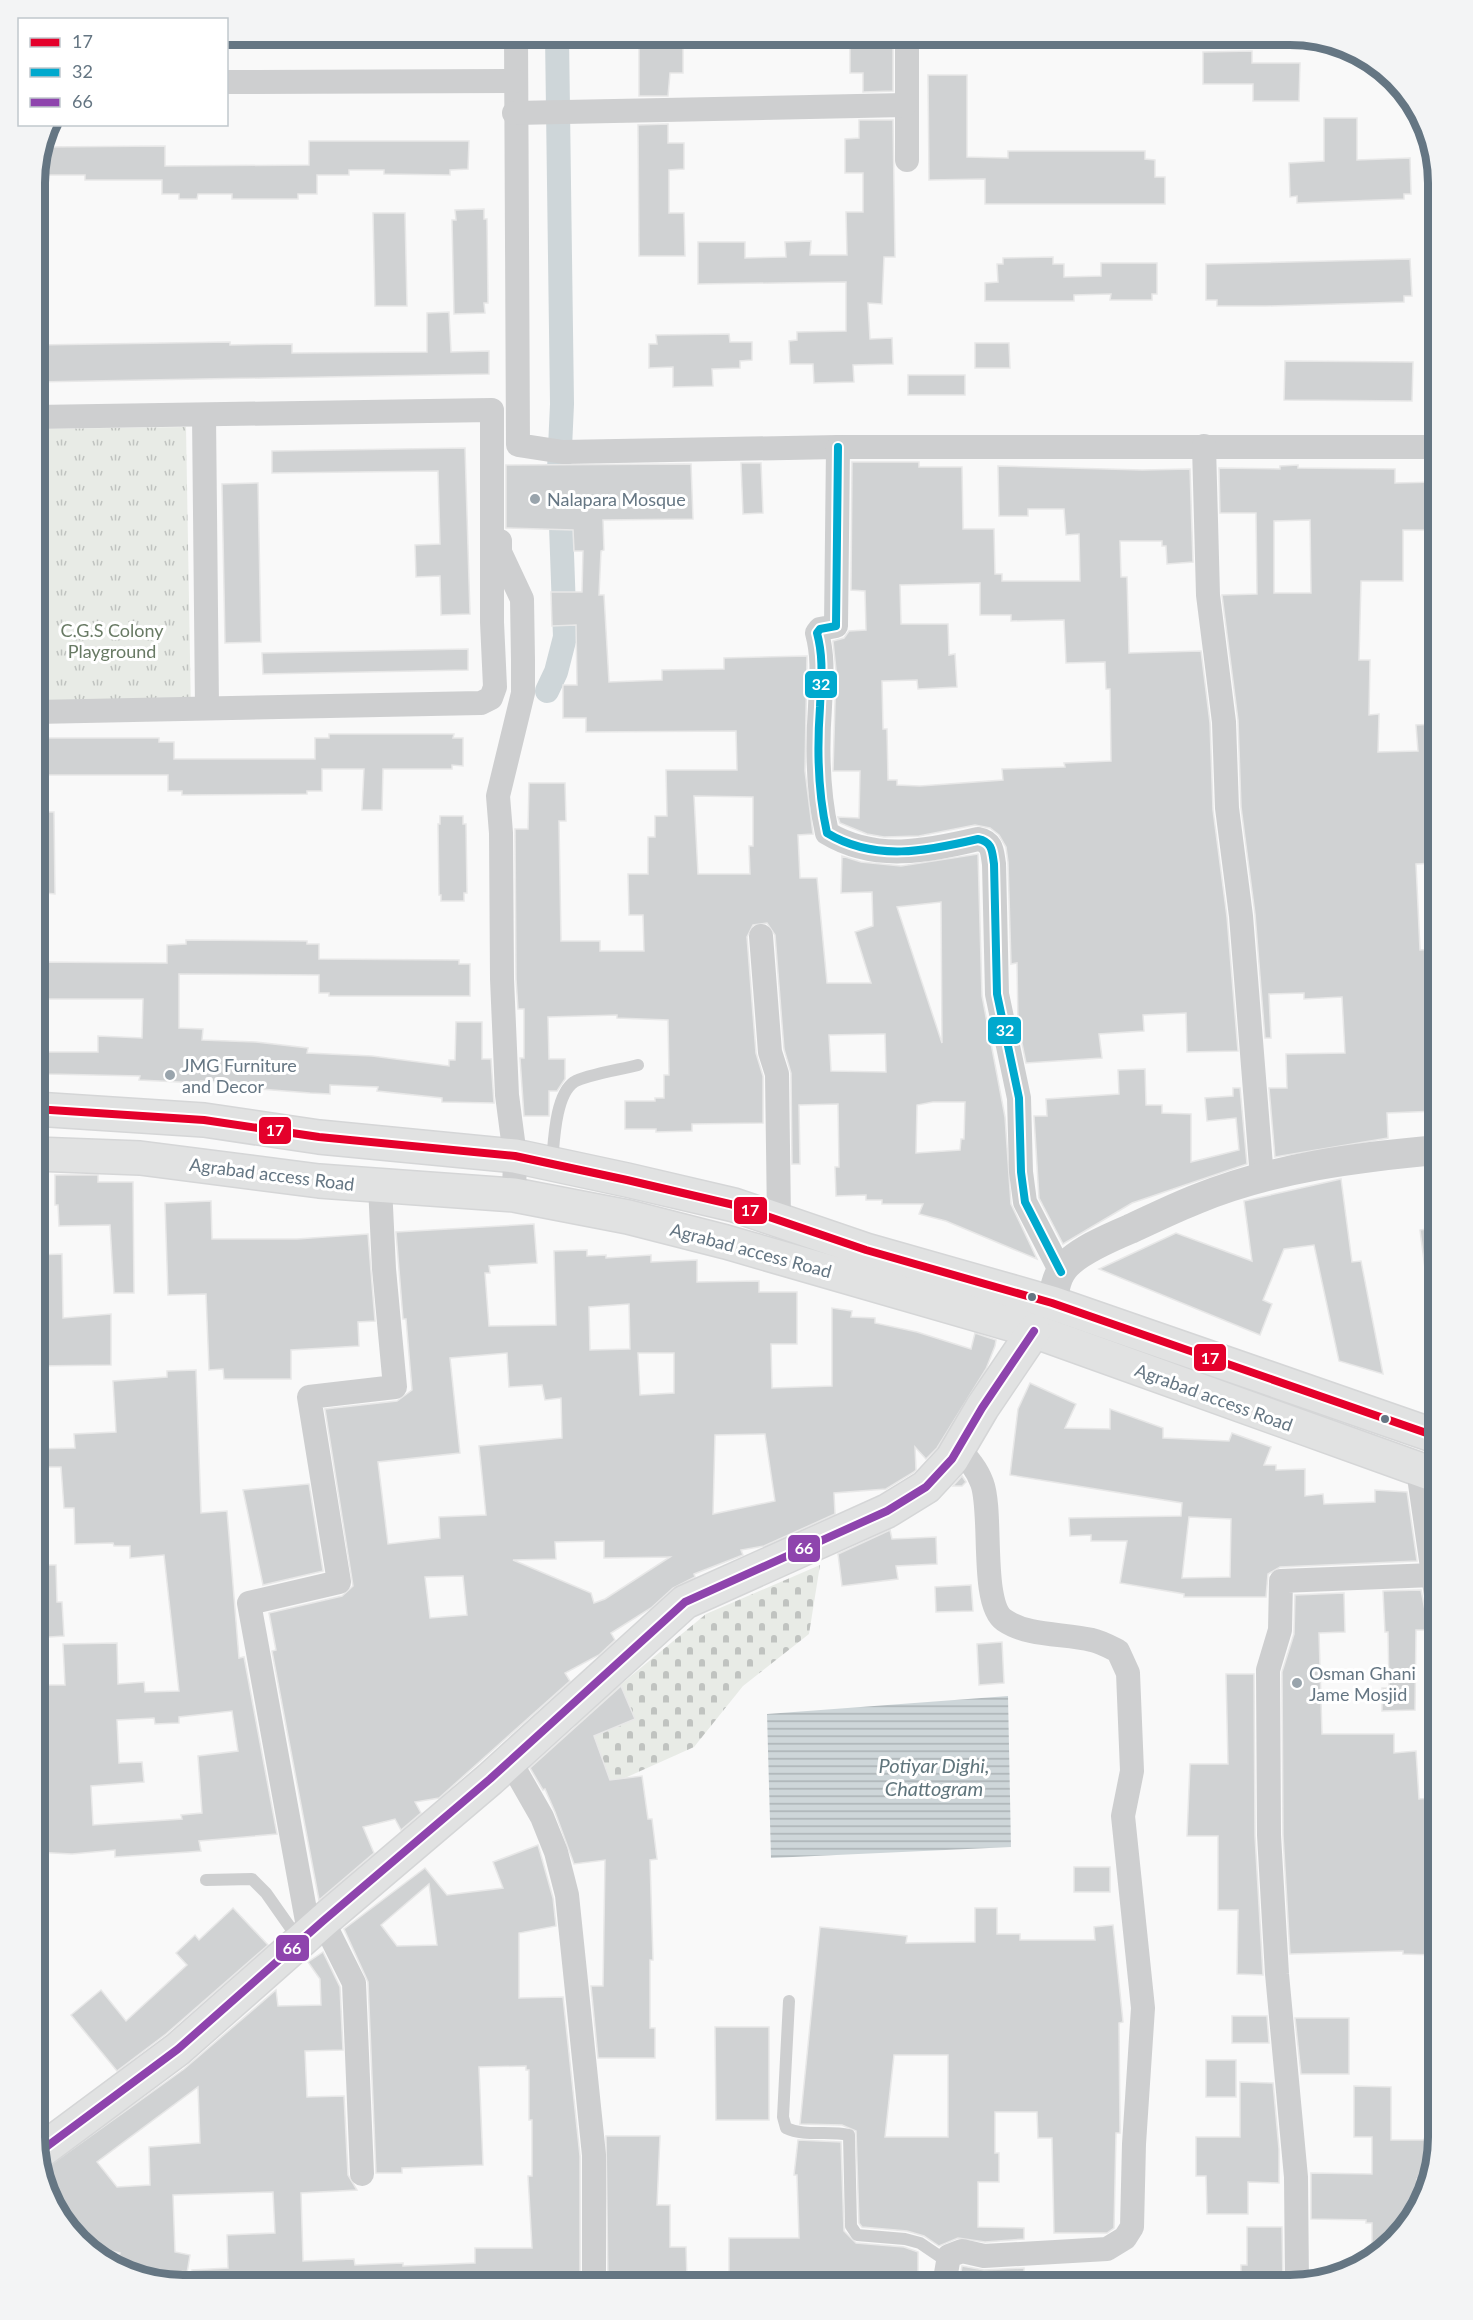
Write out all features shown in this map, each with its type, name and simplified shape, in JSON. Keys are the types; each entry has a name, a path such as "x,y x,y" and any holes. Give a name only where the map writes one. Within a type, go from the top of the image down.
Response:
{"main road":[{"name":"Agrabad access Road","path":"45,1109 204,1120 319,1137 515,1156 734,1205 866,1250 1052,1303 1428,1434"},
{"name":"Agrabad access Road","path":"45,1154 140,1158 380,1186 514,1195 628,1217 726,1242 1034,1331 1428,1473"},
{"path":"46,2147 178,2049 310,1931 510,1761 685,1602 887,1511 926,1487 952,1459 982,1408 1034,1331"}],"street":[{"path":"516,45 514,81 523,447"},
{"path":"906,45 907,160"},
{"path":"228,82 514,81"},
{"path":"515,113 905,105"},
{"path":"45,417 492,410 492,622 495,687 491,698 481,703 45,712"},
{"path":"204,415 207,708"},
{"path":"1204,446 1208,595 1224,723 1227,808 1241,916 1262,1178"},
{"path":"514,1195 515,1156 507,1095 501,833 498,796 523,693 522,599 500,552 500,458 523,447 563,452 838,447 1428,447"},
{"path":"838,447 836,626 818,630 817,633 824,669 819,709 820,768 827,833 846,844 898,853 978,840 986,841 991,846 994,864 997,994 1019,1098 1021,1172 1025,1202 1061,1272"},
{"path":"761,936 770,1052 777,1074 779,1220"},
{"path":"1052,1303 1061,1272 1076,1258 1107,1239 1198,1198 1262,1178 1361,1158 1428,1151"},
{"path":"362,2174 354,1983 310,1931 249,1603 339,1582 309,1398 395,1387 384,1269 380,1186"},
{"path":"946,2275 949,2256 962,2251 984,2256 1107,2249 1125,2238 1132,2227 1134,2144 1143,2008 1123,1816 1132,1771 1128,1673 1118,1651 1094,1641 1021,1628 1002,1619 993,1604 987,1509 982,1483 972,1464 958,1449"},
{"path":"1297,2275 1296,2176 1277,1974 1269,1835 1268,1670 1280,1630 1281,1581 1428,1575"},
{"path":"510,1761 542,1817 556,1852 567,1895 594,2155 594,2275"}],"lane":[{"path":"552,1164 557,1116 563,1097 574,1082 638,1065"},
{"path":"206,1880 252,1879 310,1931"},
{"path":"789,2001 783,2117 786,2128 794,2132 849,2134 852,2226 857,2235 905,2239 920,2243 948,2262"}],"green space":[{"name":"C.G.S Colony Playground","path":"186,427 191,716 45,719 45,429"},
{"path":"820,1565 809,1634 743,1686 694,1747 607,1786 574,1723 706,1614"}],"water":[{"name":"Potiyar Dighi, Chattogram","path":"1008,1696 1011,1847 771,1858 767,1714"}],"building":[{"path":"639,45 683,46 683,73 670,73 668,96 639,96"},
{"path":"865,45 893,45 893,91 863,92 863,73 850,73 850,47 865,47"},
{"path":"1252,51 1252,63 1300,63 1299,101 1253,101 1253,84 1203,84 1203,52"},
{"path":"928,75 967,75 967,157 1008,158 1008,151 1145,151 1145,159 1155,160 1155,177 1165,177 1165,204 985,204 985,179 929,180"},
{"path":"1324,118 1357,118 1357,160 1410,158 1411,194 1404,194 1404,199 1297,203 1297,196 1290,197 1289,163 1324,161"},
{"path":"859,120 893,120 895,257 884,257 882,304 868,303 870,339 892,338 893,364 853,365 854,382 814,383 813,364 790,364 789,341 797,340 797,332 846,331 846,282 698,284 698,242 745,242 745,258 786,257 785,242 811,241 810,255 847,255 846,212 863,212 863,173 845,173 845,139 859,138"},
{"path":"668,124 668,143 684,143 684,169 669,170 669,213 684,213 685,256 639,256 638,125"},
{"path":"309,141 469,141 468,169 450,170 450,175 384,174 384,170 349,170 349,175 317,175 317,194 298,194 298,199 232,199 232,194 198,194 197,199 179,199 179,194 162,194 162,180 85,180 85,175 45,175 50,147 165,146 165,166 309,165"},
{"path":"484,209 484,219 487,219 488,303 484,303 485,313 454,314 452,220 456,220 455,210"},
{"path":"373,213 405,213 407,306 375,306"},
{"path":"1053,257 1053,264 1064,264 1064,277 1101,276 1101,263 1157,263 1157,294 1152,294 1152,300 1110,300 1111,294 1074,295 1074,301 985,301 985,283 998,282 997,264 1003,264 1003,258"},
{"path":"1410,259 1412,296 1404,296 1404,302 1217,306 1217,300 1206,300 1206,264"},
{"path":"449,312 451,352 489,351 489,374 45,382 45,345 230,342 230,345 292,344 292,353 427,352 427,313"},
{"path":"729,334 730,342 752,342 752,360 740,361 740,368 712,369 713,386 673,387 673,367 649,368 649,344 657,344 656,335"},
{"path":"975,343 1009,343 1010,368 975,368"},
{"path":"1285,361 1413,362 1412,401 1284,400"},
{"path":"908,375 965,375 965,395 908,395"},
{"path":"465,448 470,614 441,615 440,576 416,577 415,545 440,544 438,471 272,473 272,451"},
{"path":"852,462 919,462 919,467 962,467 963,529 994,529 995,574 1002,574 1002,581 1080,581 1079,534 1066,535 1064,509 1028,509 1028,516 999,516 998,466 1190,469 1193,562 1167,564 1166,546 1162,546 1162,541 1120,541 1121,577 1127,577 1129,653 1201,651 1210,723 1213,810 1227,917 1238,1051 1187,1052 1186,1013 1143,1015 1144,1031 1099,1034 1102,1058 1026,1063 1018,1024 1017,963 1011,964 1008,862 1006,847 999,835 990,828 975,825 919,836 884,837 867,834 840,823 838,817 859,818 860,771 833,771 836,670 833,641 844,638 849,631 866,630 865,591 851,590","holes":["980,583 980,615 1011,615 1011,621 1064,620 1066,663 1105,662 1106,689 1110,689 1111,761 1064,763 1065,767 1002,769 1003,780 920,786 897,785 897,780 888,780 887,729 883,729 882,681 917,680 918,689 957,687 955,654 949,655 948,624 901,624 900,585"]},
{"path":"741,463 761,463 763,513 743,514"},
{"path":"691,464 693,519 603,520 604,550 601,551 599,595 604,595 609,682 662,680 662,670 724,669 724,658 807,656 805,771 813,834 798,835 800,878 817,878 827,983 871,983 855,932 873,926 872,892 841,893 842,856 861,862 901,866 978,854 982,996 1005,1117 1011,1204 1037,1259 946,1221 919,1214 923,1204 882,1204 882,1200 866,1200 866,1195 836,1196 835,1167 839,1167 838,1104 799,1105 800,1164 792,1164 791,1073 784,1049 775,935 767,923 753,925 747,937 756,1053 763,1076 763,1123 692,1124 692,1131 656,1132 656,1129 625,1129 625,1101 655,1101 655,1098 664,1098 664,1075 669,1075 668,1020 617,1018 617,1015 548,1017 549,1059 565,1059 565,1079 557,1091 549,1091 549,1116 524,1116 520,1058 524,1058 524,1009 518,1009 516,979 515,829 528,829 529,783 565,783 566,821 559,821 561,941 600,941 600,951 644,951 643,915 629,915 628,874 648,874 648,837 655,837 655,816 667,816 666,770 737,770 736,731 586,732 586,718 563,718 563,685 577,685 576,625 552,626 551,592 582,592 583,551 574,551 573,530 506,528 506,465","holes":["694,796 753,797 753,846 749,846 750,874 698,874","941,902 942,1043 897,907","885,1034 886,1072 831,1071 829,1035","933,1102 965,1102 964,1139 961,1139 960,1150 916,1153 917,1105"]},
{"path":"1298,465 1298,468 1395,469 1395,483 1428,482 1428,530 1403,530 1403,581 1361,581 1359,660 1370,660 1369,715 1379,714 1378,752 1418,751 1416,725 1428,724 1428,863 1416,864 1420,950 1428,950 1428,1111 1387,1113 1388,1138 1275,1157 1269,1088 1287,1088 1286,1054 1345,1053 1342,997 1304,999 1304,993 1269,994 1271,1038 1265,1038 1255,914 1241,807 1238,720 1222,595 1257,594 1256,513 1220,513 1219,468 1280,469 1280,466","holes":["1310,520 1311,593 1274,593 1274,521"]},
{"path":"258,483 261,642 225,643 222,484"},
{"path":"468,649 468,670 263,674 262,653"},
{"path":"329,734 454,734 453,738 463,738 463,766 452,765 452,769 383,769 382,810 362,810 364,769 322,769 322,791 307,791 307,794 182,795 182,791 168,791 168,775 45,775 45,738 159,738 159,742 174,742 174,759 315,759 315,738 329,738"},
{"path":"45,812 54,812 55,894 45,893"},
{"path":"440,816 463,816 463,824 466,824 467,893 464,893 464,901 441,901 441,895 439,895 438,824 440,824"},
{"path":"186,940 307,941 307,944 319,944 319,959 459,960 459,964 470,964 470,996 329,996 329,993 319,993 319,975 179,974 179,1028 203,1029 202,1040 256,1042 308,1048 307,1053 372,1056 449,1066 449,1060 455,1060 456,1022 482,1022 482,1059 491,1059 494,1103 442,1102 442,1098 377,1091 378,1087 330,1085 330,1094 260,1089 260,1084 139,1080 140,1076 48,1074 48,1052 98,1052 98,1036 142,1038 143,999 45,999 45,962 167,963 167,945 186,944"},
{"path":"1145,1069 1146,1105 1162,1105 1162,1113 1191,1114 1191,1162 1239,1150 1236,1118 1207,1121 1205,1098 1233,1096 1233,1088 1240,1088 1247,1164 1132,1203 1063,1244 1039,1198 1034,1116 1047,1116 1046,1099 1119,1094 1118,1070"},
{"path":"55,1175 98,1175 98,1182 133,1182 134,1293 114,1293 110,1225 59,1226 58,1205 55,1205"},
{"path":"1341,1179 1352,1262 1361,1261 1383,1374 1339,1361 1314,1245 1284,1249 1263,1300 1272,1304 1260,1335 1099,1269 1176,1233 1252,1261 1244,1201"},
{"path":"211,1201 212,1239 297,1239 368,1234 375,1321 358,1322 359,1346 291,1350 291,1379 224,1379 223,1369 209,1370 206,1294 168,1295 165,1203"},
{"path":"534,1224 537,1263 489,1266 490,1273 485,1273 489,1326 556,1325 554,1251 587,1250 587,1256 606,1255 606,1258 651,1255 651,1262 697,1260 697,1282 759,1281 759,1292 797,1292 797,1344 771,1344 772,1388 832,1386 832,1308 852,1311 851,1317 875,1318 875,1323 917,1332 971,1349 975,1333 996,1340 986,1369 937,1448 926,1459 915,1447 916,1470 914,1472 886,1489 834,1493 835,1514 764,1546 741,1550 743,1555 694,1574 695,1577 673,1588 651,1608 611,1633 615,1640 599,1655 565,1673 570,1681 439,1798 415,1802 421,1813 401,1830 395,1819 363,1827 374,1853 319,1900 272,1651 276,1650 269,1613 342,1596 353,1586 325,1409 397,1401 412,1390 406,1319 403,1319 396,1232","holes":["629,1304 630,1349 590,1350 589,1307","507,1353 509,1387 542,1385 545,1400 561,1398 562,1438 479,1446 486,1515 439,1517 440,1538 388,1544 378,1462 460,1453 450,1358","638,1353 674,1353 674,1393 640,1395","765,1434 775,1501 713,1514 715,1435","604,1541 604,1558 670,1557 605,1599 594,1603 591,1593 513,1560 556,1559 555,1542","463,1576 467,1615 430,1618 425,1577"]},
{"path":"1428,1229 1428,1284 1427,1284 1420,1230"},
{"path":"62,1254 63,1318 111,1314 111,1365 45,1366 45,1255"},
{"path":"196,1370 201,1513 227,1511 239,1658 244,1657 277,1834 199,1841 201,1851 189,1852 115,1857 115,1850 72,1854 45,1853 45,1685 65,1685 63,1644 117,1643 118,1684 144,1682 145,1692 179,1691 164,1555 130,1558 130,1546 114,1546 113,1543 75,1544 74,1508 64,1508 61,1467 45,1467 45,1449 75,1448 74,1434 116,1432 113,1381 167,1377 167,1371","holes":["232,1711 238,1751 198,1756 202,1813 181,1815 182,1819 93,1825 91,1786 144,1782 142,1762 119,1763 117,1720 154,1718 155,1724 179,1723 179,1717"]},
{"path":"1030,1383 1076,1404 1065,1428 1110,1429 1110,1409 1163,1428 1163,1438 1229,1441 1232,1433 1271,1447 1264,1465 1276,1465 1276,1470 1305,1469 1305,1496 1323,1494 1324,1504 1375,1502 1375,1490 1407,1492 1417,1561 1280,1567 1268,1574 1266,1597 1184,1597 1184,1594 1120,1583 1127,1541 1091,1541 1091,1535 1070,1536 1069,1518 1181,1516 1182,1503 1010,1475 1018,1409","holes":["1189,1517 1231,1519 1230,1577 1182,1578"]},
{"path":"962,1476 966,1482 962,1486 953,1486"},
{"path":"309,1484 323,1571 263,1585 243,1490"},
{"path":"890,1530 892,1539 936,1537 937,1564 896,1566 898,1579 842,1586 838,1554"},
{"path":"45,1565 56,1565 57,1602 62,1602 64,1636 45,1637"},
{"path":"971,1585 973,1611 936,1612 935,1587"},
{"path":"1421,1590 1428,1630 1416,1630 1415,1710 1382,1711 1382,1688 1389,1688 1388,1632 1385,1632 1383,1591"},
{"path":"1344,1593 1345,1632 1319,1633 1322,1734 1394,1734 1394,1753 1416,1751 1419,1799 1428,1798 1428,1955 1403,1954 1403,1951 1290,1954 1283,1835 1282,1672 1294,1634 1295,1595"},
{"path":"1002,1642 1004,1683 979,1685 977,1644"},
{"path":"1226,1674 1254,1674 1255,1836 1263,1975 1237,1974 1238,1910 1218,1910 1218,1836 1187,1836 1190,1764 1228,1764"},
{"path":"621,1686 635,1719 594,1736 610,1780 642,1776 648,1819 652,1819 657,1859 650,1860 653,1960 650,1960 650,2028 655,2028 655,2058 598,2058 591,1986 603,1986 605,1860 574,1864 545,1789 543,1790 530,1768"},
{"path":"538,1845 553,1898 556,1926 519,1933 519,1998 563,1997 580,2156 580,2274 192,2275 192,2270 228,2268 227,2235 275,2233 273,2192 173,2195 175,2252 190,2255 187,2275 174,2275 139,2268 118,2259 120,2253 101,2248 79,2228 68,2214 59,2198 49,2166 184,2069 276,1990 278,2006 321,2005 320,1979 308,1962 323,1952 340,1987 343,2050 305,2051 307,2097 344,2096 348,2175 357,2190 301,2193 303,2261 354,2259 355,2265 403,2263 403,2266 475,2263 475,2248 532,2248 528,2176 532,2176 532,2120 529,2120 529,2070 526,2070 526,2066 479,2067 483,2165 402,2168 402,2173 376,2173 368,1982 344,1929 425,1868 447,1895 503,1888 493,1862","holes":["429,1884 437,1945 397,1946 381,1925","198,2087 200,2143 149,2147 150,2185 117,2187 97,2162"]},
{"path":"1074,1867 1110,1867 1110,1892 1074,1892"},
{"path":"233,1908 268,1945 166,2034 117,2071 71,2015 101,1990 126,2021 187,1965 176,1953 195,1935 199,1940"},
{"path":"975,1908 997,1908 997,1934 1020,1934 1020,1940 1095,1940 1094,1927 1113,1925 1123,2022 1119,2023 1120,2133 1116,2133 1114,2228 1107,2233 1054,2233 1052,2138 1038,2138 1037,2112 995,2112 995,2153 999,2153 999,2182 978,2182 978,2227 1024,2228 1024,2239 985,2242 958,2238 939,2246 924,2236 907,2231 862,2227 859,2223 856,2131 842,2125 800,2124 820,1927 907,1936 906,1943 975,1942","holes":["894,2055 948,2055 948,2137 885,2137"]},
{"path":"1232,2016 1267,2016 1269,2043 1232,2043"},
{"path":"1295,2018 1349,2018 1349,2074 1301,2074"},
{"path":"715,2027 769,2027 769,2120 716,2120"},
{"path":"1206,2060 1236,2060 1236,2097 1206,2097"},
{"path":"1240,2082 1273,2083 1279,2149 1279,2183 1248,2182 1248,2214 1207,2214 1206,2176 1196,2176 1196,2137 1240,2137"},
{"path":"1354,2086 1391,2087 1391,2140 1428,2140 1423,2172 1421,2179 1417,2179 1414,2198 1394,2228 1372,2248 1372,2223 1366,2223 1366,2220 1311,2219 1311,2173 1372,2174 1372,2137 1354,2137"},
{"path":"606,2136 660,2136 657,2205 670,2205 670,2247 686,2247 687,2275 608,2275"},
{"path":"798,2140 841,2142 844,2231 856,2243 904,2247 918,2252 918,2275 729,2275 729,2238 799,2238 797,2175 794,2175"},
{"path":"1247,2227 1282,2227 1283,2275 1241,2275 1241,2265 1247,2265"},
{"path":"962,2266 984,2270 1024,2268 1024,2275 960,2275"}],"waterway":[{"path":"547,691 556,672 565,637 559,470 562,404 557,45"}],"transit line":[{"name":"32","path":"838,447 836,626 820,629 817,633 822,670 819,770 827,833 845,842 882,851 920,850 978,839 987,842 991,848 994,864 997,994 1019,1098 1021,1172 1025,1202 1061,1272"},
{"name":"17","path":"45,1110 204,1120 319,1137 515,1156 734,1205 866,1250 1052,1303 1428,1434"},
{"name":"66","path":"46,2147 178,2049 323,1921 490,1779 685,1602 887,1511 926,1487 952,1459 982,1408 1034,1331"}],"place":[{"name":"Nalapara Mosque","path":"535,499"},
{"name":"JMG Furniture and Decor","path":"170,1075"},
{"name":"Osman Ghani Jame Mosjid","path":"1297,1683"}]}
